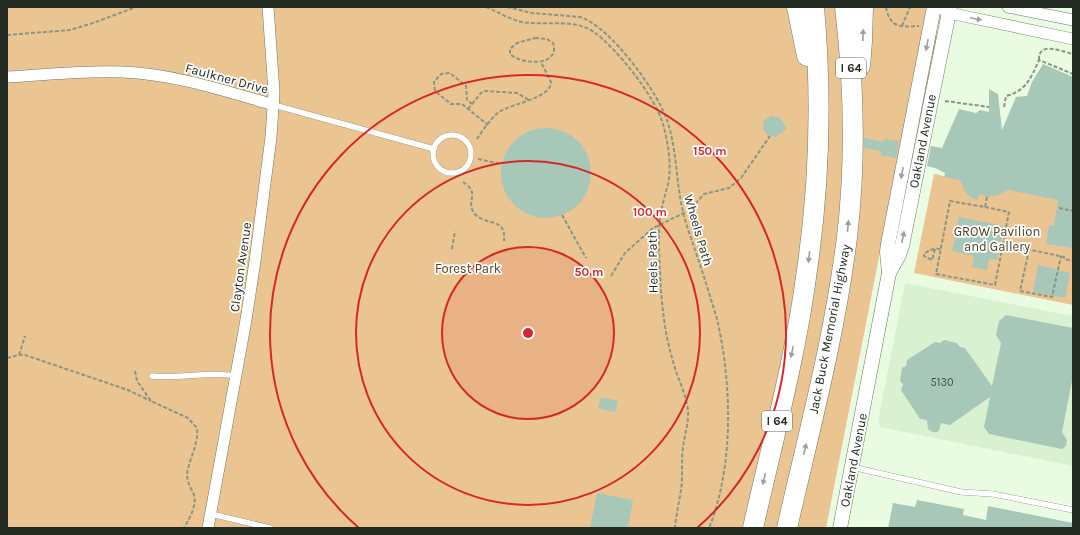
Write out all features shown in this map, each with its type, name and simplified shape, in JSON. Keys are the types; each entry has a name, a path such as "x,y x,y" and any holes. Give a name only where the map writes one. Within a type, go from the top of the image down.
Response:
{"highway":[{"path":"797,7 820,127"},
{"name":"I 64","path":"753,528 786,383 806,278 816,192 820,127 814,7"},
{"name":"Jack Buck Memorial Highway","path":"788,528 824,363 842,275 848,235 851,194 852,129 851,74 845,7"},
{"path":"852,129 862,41 863,7"}],"street":[{"name":"Clayton Avenue","path":"208,528 236,376 255,260 274,105 268,7"},
{"name":"Oakland Avenue","path":"840,528 889,273 887,252 888,244 934,7"},
{"path":"1008,7 1073,20"},
{"name":"Oakland Avenue","path":"889,273 899,255 902,246 946,9"},
{"path":"946,9 1073,39"},
{"name":"Faulkner Drive","path":"7,78 86,72 152,74 176,78 274,105"}],"lane":[{"name":"Faulkner Drive","path":"274,105 434,149"},
{"path":"453,135 459,136 465,140 469,145 471,155 467,165 463,169 449,172 438,167 433,156 434,149 436,143 441,138 453,135"},
{"path":"152,376 171,378 220,374 236,376"},
{"path":"851,467 961,492 993,494 1073,510"},
{"path":"211,514 270,528"}],"path":[{"path":"7,35 70,30 136,7"},
{"name":"Heels Path","path":"486,7 521,22 568,24 586,28 595,33 627,67 652,101 662,121 670,166 660,224 660,289 669,348 685,396 688,412 683,450 681,490 675,528"},
{"name":"Wheels Path","path":"507,7 532,13 574,16 586,19 597,26 620,48 653,92 666,117 673,144 683,214 717,319 729,396 728,433 723,472 717,504 709,528"},
{"path":"886,7 890,21 893,23 902,26 918,26"},
{"path":"902,26 910,7"},
{"path":"538,38 550,41 554,47 554,51 550,58 540,62 530,62 515,58 510,54 510,49 517,43 527,40 538,38"},
{"path":"1004,107 1006,96 1012,95 1023,89 1032,75 1040,51 1048,49 1073,54"},
{"path":"1038,60 1073,74"},
{"path":"477,139 499,112 548,91 551,85 540,62"},
{"path":"472,104 467,100 466,86 450,72 441,74 434,82 435,91 451,104 462,104 488,125"},
{"path":"468,109 484,91 517,93 529,100"},
{"path":"945,101 989,107"},
{"path":"611,276 624,253 649,230 690,210 704,194 730,188 736,183 770,136"},
{"path":"478,159 501,164"},
{"path":"463,182 472,191 471,202 475,214 483,220 497,223 504,234 504,241"},
{"path":"985,207 987,197"},
{"path":"950,201 1008,212 1003,244 995,285 936,274 950,201"},
{"path":"1059,208 1073,211"},
{"path":"562,215 586,258"},
{"path":"452,249 456,231"},
{"path":"1003,244 1061,256 1064,257 1064,260 1073,261"},
{"path":"935,248 932,260 924,256 926,252 935,248 941,249"},
{"path":"1029,250 1020,291 1052,297 1061,256"},
{"path":"20,354 25,336"},
{"path":"7,358 20,354 25,355 105,384 128,390 188,418 197,428 197,436 187,474 188,484 194,496 194,502 191,515 184,528"},
{"path":"134,370 137,381 151,401"}],"shaded area":[{"path":"905,283 1073,316 1073,466 880,427 878,421"}],"green space":[{"name":"Forest Park","path":"7,7 928,7 826,528 7,528"},
{"path":"935,34 938,36 897,246 892,245"},
{"name":"GROW Pavilion and Gallery","path":"934,174 1061,200 1073,211 1073,305 914,273"}],"building":[{"path":"1043,64 1073,77 1072,248 1046,244 1049,225 1054,226 1058,200 1008,190 998,195 987,197 980,194 977,200 970,197 965,191 960,180 944,177 945,173 927,166 931,146 942,148 959,109 976,113 980,110 989,112 989,89 998,94 1002,130 1016,97 1027,96 1032,82"},
{"path":"771,116 779,117 787,128 776,137 767,135 763,128 764,120"},
{"path":"546,128 563,131 578,141 588,156 591,173 588,190 578,205 563,215 546,218 529,215 514,205 504,190 501,173 504,156 514,141 529,131"},
{"path":"864,138 883,142 884,139 899,141 896,158 881,155 881,151 864,148"},
{"path":"959,217 1004,226 997,260 989,259 987,270 972,267 974,256 952,251"},
{"path":"1038,265 1070,273 1065,298 1033,292"},
{"path":"1006,315 1073,328 1073,376 1062,432 1067,440 1066,446 1062,449 989,434 984,427 990,397 950,425 941,423 939,430 937,432 933,432 928,429 927,420 920,419 901,390 903,384 900,381 902,368 906,366 907,360 935,342 940,343 944,340 957,343 960,347 965,348 992,386 1001,343 996,335 999,321"},
{"path":"601,397 618,401 615,412 598,408"},
{"path":"597,493 633,500 628,528 590,528"},
{"path":"917,500 964,509 963,515 986,520 988,506 1073,523 1073,528 888,528 893,503 915,507"}]}
